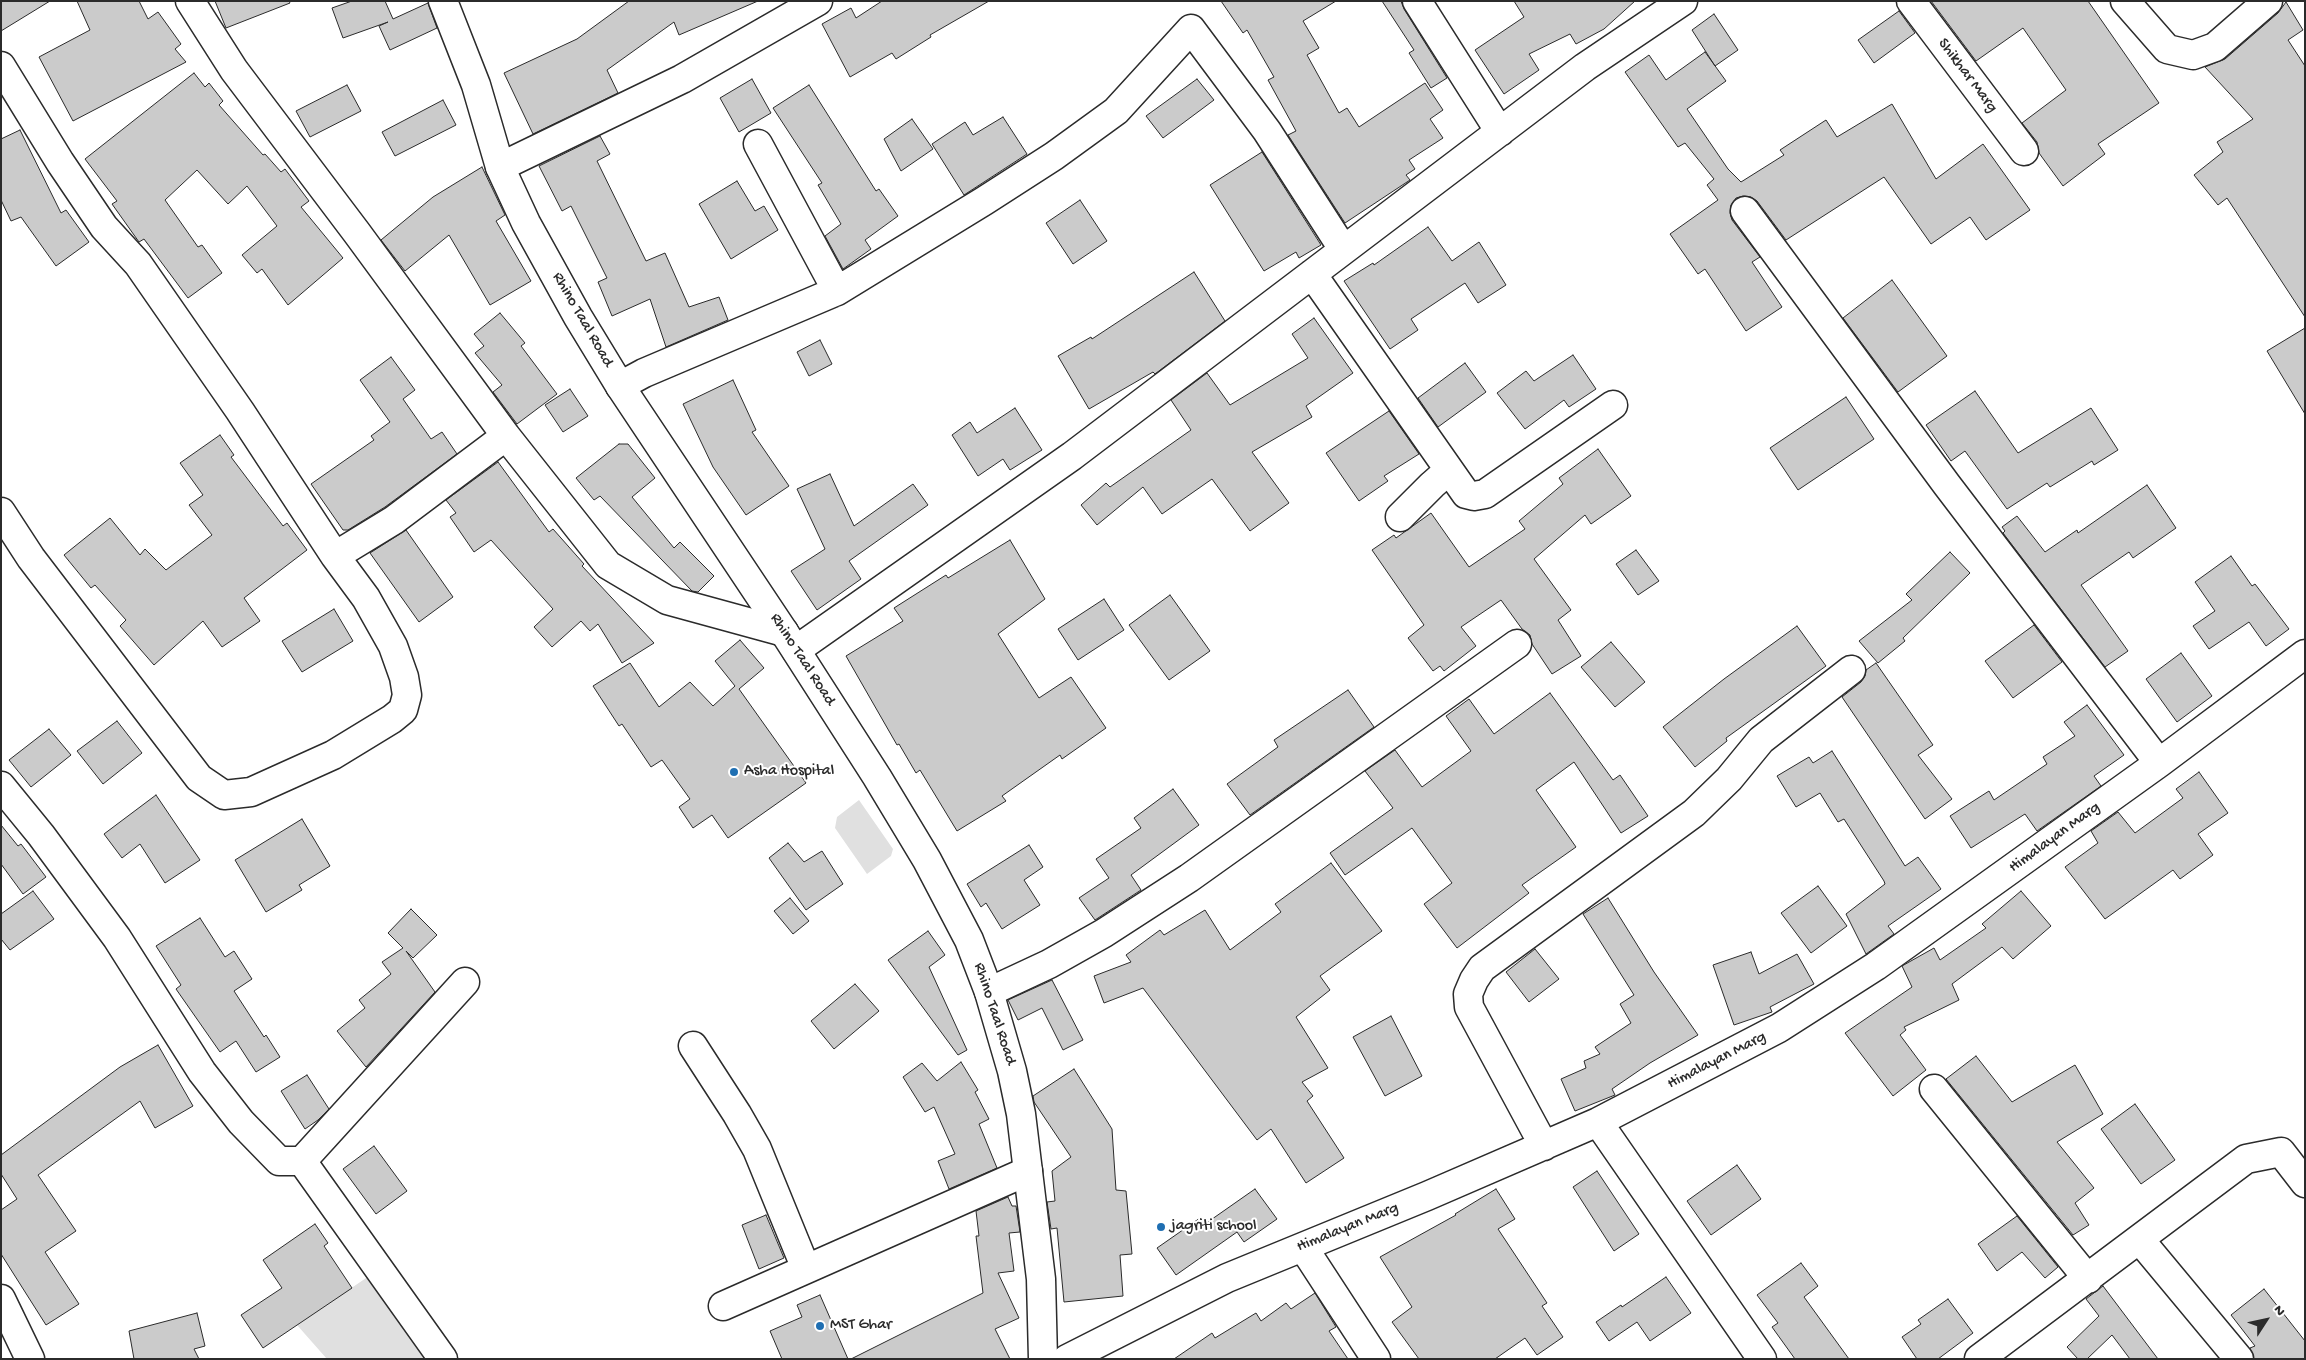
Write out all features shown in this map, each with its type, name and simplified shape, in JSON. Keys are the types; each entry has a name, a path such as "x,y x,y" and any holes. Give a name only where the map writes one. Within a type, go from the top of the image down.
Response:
{"street":[{"path":"190,1 234,70 363,240 506,436 608,566 666,600 790,641 1072,456 1585,67 1683,1"},
{"name":"Rhino Taal Road","path":"443,1 476,85 500,167 526,223 578,317 620,386 878,777 927,860 969,940 989,992 1012,1072 1028,1171 1041,1279 1043,1359"},
{"path":"500,167 682,79 818,1"},
{"path":"1417,1 1500,132"},
{"name":"Shikhar Marg","path":"1911,1 2024,151"},
{"path":"2125,1 2167,49 2193,55 2215,47 2268,1"},
{"path":"620,386 644,373 837,291 984,202 1054,156 1116,111 1191,29 1266,131 1343,249"},
{"path":"1,66 60,162 104,227 138,264 240,411 335,556 366,598 393,646 404,677 407,695 403,710 392,720 333,755 251,792 224,795 199,778 31,558 1,512"},
{"path":"758,144 837,291"},
{"path":"1745,211 1947,485 2158,763"},
{"path":"1312,274 1466,494 1474,496 1485,494 1613,405"},
{"path":"335,556 394,520 506,436"},
{"path":"1400,517 1450,470"},
{"path":"989,992 1049,964 1104,933 1189,878 1517,644"},
{"name":"Himalayan Marg","path":"1067,1359 1227,1278 1598,1122 1779,1028 1868,972 2158,763 2305,654"},
{"path":"1544,1146 1469,1007 1468,994 1474,980 1482,968 1694,813 1730,779 1760,740 1851,670"},
{"path":"1,786 42,835 117,938 202,1072 241,1122 279,1161 302,1161 465,982"},
{"path":"693,1046 757,1149 806,1269"},
{"path":"1934,1089 2088,1279"},
{"path":"1598,1122 1762,1359"},
{"path":"1979,1359 2246,1159 2281,1152 2305,1184"},
{"path":"302,1161 443,1359"},
{"path":"724,1306 1028,1171"},
{"path":"2140,1240 2239,1359"},
{"path":"1303,1246 1376,1359"},
{"path":"1,1299 30,1359"}],"shaded area":[{"path":"859,800 893,849 891,856 867,874 835,828 837,817"},
{"path":"372,1274 426,1359 327,1359 297,1325"}],"building":[{"path":"1,1 50,1 1,31"},
{"path":"77,1 139,1 148,19 158,12 181,44 175,49 186,62 73,121 39,57 90,30"},
{"path":"215,1 289,1 290,3 226,28"},
{"path":"352,1 385,1 393,19 428,3 437,28 390,50 379,26 388,22 343,38 332,8"},
{"path":"629,1 758,1 679,35 674,22 607,70 618,93 533,134 504,73 577,39"},
{"path":"882,1 989,1 930,35 931,37 896,59 892,53 850,77 822,24 851,8 856,18"},
{"path":"1221,1 1336,1 1303,21 1319,48 1307,55 1339,113 1347,108 1359,127 1425,83 1443,110 1430,119 1443,138 1409,160 1415,169 1406,175 1410,180 1345,223 1288,135 1296,131 1268,80 1274,77 1247,30 1243,33"},
{"path":"1382,1 1401,1 1404,9 1447,78 1431,88 1409,53 1414,50"},
{"path":"1514,1 1635,1 1604,29 1576,44 1570,34 1529,54 1539,70 1504,94 1475,50 1524,17"},
{"path":"1931,1 2088,1 2159,103 2098,144 2105,154 2063,186 2039,153 2037,142 2022,123 2066,90 2023,28 1976,61"},
{"path":"2286,2 2303,30 2288,40 2305,66 2305,317 2227,198 2218,205 2194,175 2223,152 2217,142 2253,119 2205,67 2225,59 2278,13"},
{"path":"1899,11 1915,33 1874,63 1858,40"},
{"path":"1714,14 1738,50 1715,66 1692,30"},
{"path":"1705,52 1726,81 1687,109 1728,169 1741,182 1784,155 1780,150 1826,120 1837,137 1892,104 1936,179 1983,144 2030,210 1986,240 1970,217 1931,244 1884,177 1786,240 1757,201 1751,197 1743,196 1736,198 1731,205 1730,213 1732,220 1760,257 1752,262 1782,307 1746,331 1705,269 1698,274 1670,234 1718,200 1707,185 1714,179 1685,143 1678,147 1625,72 1649,55 1666,80"},
{"path":"194,73 205,87 209,83 223,101 219,105 263,155 265,154 281,172 285,169 309,201 301,207 343,258 288,305 262,269 257,273 242,255 277,226 247,186 228,204 197,170 165,200 198,247 202,245 222,273 188,298 144,239 139,242 112,204 117,201 85,159"},
{"path":"752,79 771,113 739,132 720,98"},
{"path":"1197,79 1214,100 1163,138 1146,116"},
{"path":"347,85 361,111 310,137 296,111"},
{"path":"809,85 876,191 879,189 898,216 865,240 871,249 843,269 825,236 841,224 818,185 822,183 773,108"},
{"path":"443,100 456,125 395,156 382,132"},
{"path":"1003,117 1027,154 964,195 932,144 965,122 973,135"},
{"path":"912,119 933,149 901,171 884,139"},
{"path":"20,130 61,213 66,210 89,242 56,266 21,217 11,221 1,200 1,139"},
{"path":"600,136 610,154 597,161 646,261 665,253 689,307 719,297 728,320 666,347 650,299 612,316 598,282 607,278 571,206 562,211 539,166"},
{"path":"1262,152 1321,245 1299,258 1296,252 1264,271 1210,185"},
{"path":"482,167 505,215 496,221 531,281 490,305 449,235 405,271 381,240 433,197"},
{"path":"737,181 755,211 764,206 778,230 731,259 699,204"},
{"path":"1080,200 1107,241 1073,264 1046,223"},
{"path":"1428,227 1452,261 1479,242 1506,285 1478,303 1465,283 1411,319 1418,330 1390,349 1344,281 1373,263 1374,265"},
{"path":"1194,272 1225,321 1155,374 1153,372 1089,409 1058,356 1091,337 1092,339"},
{"path":"1892,280 1947,356 1898,392 1843,318"},
{"path":"500,313 525,343 521,346 557,394 517,424 493,392 502,385 475,353 484,346 474,334"},
{"path":"1314,318 1353,373 1306,406 1312,417 1252,452 1289,503 1250,531 1212,479 1162,514 1143,487 1097,525 1081,505 1106,483 1110,487 1191,430 1171,400 1207,373 1230,405 1308,358 1292,334"},
{"path":"2305,328 2305,414 2267,351"},
{"path":"820,340 832,364 809,376 797,352"},
{"path":"1573,355 1596,389 1569,407 1564,400 1525,429 1497,393 1526,371 1534,381"},
{"path":"391,357 415,390 403,399 431,439 442,432 457,454 385,507 348,530 343,530 311,484 374,440 371,436 390,422 360,380"},
{"path":"1465,363 1486,392 1438,427 1418,398"},
{"path":"733,380 756,430 752,432 789,486 746,515 713,467 683,404"},
{"path":"570,389 588,416 563,432 545,405"},
{"path":"1975,391 2018,453 2091,408 2118,450 2094,465 2092,461 2050,487 2047,483 2007,509 1965,451 1951,461 1926,425"},
{"path":"1846,397 1874,439 1798,490 1770,448"},
{"path":"1015,408 1042,450 1010,470 1003,459 978,476 952,435 970,422 977,433"},
{"path":"1389,411 1419,454 1384,476 1388,481 1359,501 1326,453"},
{"path":"220,435 234,455 231,457 283,526 287,523 307,550 244,598 260,621 222,647 203,621 154,665 120,626 126,620 95,585 91,588 64,555 110,518 140,555 145,549 166,570 212,535 189,505 203,495 180,463"},
{"path":"619,444 628,444 655,478 632,497 674,548 680,542 714,576 698,592 692,591 600,496 594,500 576,478"},
{"path":"1598,449 1631,496 1591,524 1585,515 1534,559 1571,610 1558,620 1581,656 1552,674 1532,644 1530,635 1522,629 1501,600 1461,627 1476,646 1444,671 1440,666 1433,671 1408,638 1424,625 1372,550 1394,535 1396,538 1431,513 1469,567 1525,529 1519,521 1563,484 1559,478"},
{"path":"498,462 549,532 553,529 584,564 582,566 654,643 622,663 598,624 590,631 581,621 552,647 534,627 553,609 491,540 474,552 450,517 456,513 446,500"},
{"path":"830,474 854,526 913,484 928,505 849,561 861,579 817,610 791,571 825,549 797,489"},
{"path":"2147,485 2176,528 2133,558 2129,552 2081,585 2128,651 2105,667 2003,533 2005,531 2002,527 2017,516 2045,552 2077,530 2078,533"},
{"path":"406,530 453,597 419,622 370,553"},
{"path":"1010,540 1045,599 998,634 1039,698 1071,677 1106,728 1062,759 1060,755 1002,796 1006,801 957,831 920,770 916,773 899,744 897,745 846,656 903,621 894,608 946,575 948,578"},
{"path":"1636,550 1659,581 1638,595 1616,564"},
{"path":"1950,552 1970,573 1903,638 1905,641 1878,663 1859,641 1912,600 1906,594"},
{"path":"2231,556 2252,586 2255,584 2289,629 2266,646 2249,622 2209,649 2193,626 2215,611 2195,582"},
{"path":"1170,595 1210,651 1169,680 1129,625"},
{"path":"1104,599 1124,630 1078,660 1058,629"},
{"path":"334,609 353,641 302,672 282,641"},
{"path":"2034,625 2062,662 2013,698 1985,661"},
{"path":"1797,626 1826,666 1726,738 1727,741 1695,767 1663,727 1724,679"},
{"path":"740,640 764,668 739,689 806,783 728,838 712,815 693,828 679,807 690,799 662,760 651,767 622,724 619,726 593,686 630,663 659,707 690,682 713,706 735,686 715,661"},
{"path":"1611,642 1645,682 1615,707 1581,667"},
{"path":"2181,653 2212,696 2177,722 2146,679"},
{"path":"1876,663 1933,745 1918,755 1952,799 1925,819 1842,697 1861,682 1866,670"},
{"path":"1348,690 1374,727 1250,815 1227,784 1278,747 1274,740"},
{"path":"1550,693 1613,780 1620,775 1648,816 1621,833 1574,762 1536,790 1576,847 1522,885 1529,893 1457,948 1424,904 1452,883 1412,828 1345,875 1330,853 1393,808 1365,771 1395,750 1422,787 1471,751 1446,716 1469,699 1494,734"},
{"path":"2087,705 2124,755 2094,776 2101,786 2037,831 2025,814 1971,848 1950,816 1989,791 1994,800 2047,764 2043,757 2075,736 2064,722"},
{"path":"117,721 142,753 103,784 77,751"},
{"path":"49,729 71,755 31,787 9,760"},
{"path":"1832,751 1905,866 1918,857 1941,889 1888,926 1894,934 1866,954 1846,914 1885,884 1884,881 1844,819 1838,822 1820,793 1796,807 1777,776 1809,757 1813,763"},
{"path":"2199,772 2228,813 2198,834 2213,855 2180,879 2173,870 2105,919 2065,867 2098,843 2091,831 2118,812 2135,833 2183,798 2176,789"},
{"path":"1173,789 1199,825 1131,875 1141,890 1095,920 1079,898 1109,878 1096,859 1141,828 1134,818"},
{"path":"156,795 200,860 165,883 140,844 122,858 104,834"},
{"path":"302,819 330,866 299,885 302,890 266,912 235,860"},
{"path":"1,825 18,846 21,844 46,877 23,894 1,864"},
{"path":"788,843 804,862 822,851 843,884 806,910 769,858"},
{"path":"1029,845 1043,867 1024,880 1040,905 1002,929 986,903 981,907 967,884"},
{"path":"1331,863 1382,931 1320,976 1330,990 1296,1017 1328,1068 1302,1082 1313,1096 1307,1101 1344,1158 1306,1183 1271,1129 1257,1140 1143,988 1104,1003 1094,976 1131,962 1126,955 1160,930 1164,935 1205,910 1230,950 1281,912 1275,904"},
{"path":"1818,886 1847,926 1811,953 1781,913"},
{"path":"33,891 54,919 10,950 1,939 1,914"},
{"path":"2021,891 2051,926 2013,959 2002,947 1952,984 1959,1000 1904,1027 1906,1030 1900,1035 1926,1070 1893,1096 1845,1033 1912,987 1902,966 1934,948 1940,960 1986,928 1982,924"},
{"path":"790,898 809,921 793,934 774,911"},
{"path":"1608,898 1654,972 1698,1035 1650,1063 1612,1089 1615,1095 1575,1111 1561,1079 1586,1068 1584,1061 1600,1054 1595,1047 1631,1023 1620,1004 1634,995 1583,914"},
{"path":"411,909 437,935 413,958 406,951 435,992 366,1067 337,1031 365,1008 359,1000 391,974 382,962 403,948 388,933"},
{"path":"200,918 225,957 234,951 252,979 234,991 264,1037 266,1035 280,1057 256,1072 236,1041 220,1052 176,989 181,985 156,946"},
{"path":"928,931 945,955 929,967 967,1050 958,1055 888,960"},
{"path":"1535,949 1559,979 1529,1002 1506,972"},
{"path":"1751,952 1759,974 1797,954 1814,984 1770,1007 1772,1012 1734,1025 1713,965"},
{"path":"1052,980 1083,1040 1063,1050 1042,1008 1018,1020 1008,1000"},
{"path":"855,984 879,1011 834,1049 811,1021"},
{"path":"1391,1016 1422,1076 1385,1096 1353,1037"},
{"path":"158,1045 193,1106 155,1128 140,1101 38,1175 76,1231 45,1252 79,1304 46,1325 1,1254 1,1210 17,1199 1,1174 1,1155 120,1067"},
{"path":"1976,1056 2012,1102 2075,1065 2103,1114 2057,1142 2094,1188 2075,1203 2089,1225 2073,1235 1946,1079"},
{"path":"961,1062 978,1090 975,1092 989,1119 979,1124 997,1168 949,1189 938,1161 955,1154 934,1107 925,1112 903,1077 922,1063 937,1081"},
{"path":"1074,1069 1112,1129 1116,1190 1126,1191 1132,1254 1120,1255 1123,1296 1064,1302 1057,1228 1051,1229 1047,1202 1055,1201 1052,1171 1071,1157 1034,1102 1033,1096"},
{"path":"307,1075 329,1109 305,1129 281,1091"},
{"path":"2135,1104 2175,1160 2141,1184 2101,1129"},
{"path":"374,1146 407,1191 376,1214 343,1169"},
{"path":"1737,1165 1761,1199 1711,1235 1687,1201"},
{"path":"1597,1171 1639,1234 1614,1251 1573,1187"},
{"path":"1255,1189 1277,1219 1244,1242 1237,1232 1176,1275 1157,1248 1200,1218 1205,1224"},
{"path":"1496,1189 1515,1219 1498,1229 1547,1303 1542,1306 1563,1337 1537,1355 1525,1338 1495,1359 1419,1359 1392,1322 1412,1307 1380,1257 1456,1215"},
{"path":"1008,1197 1012,1206 1016,1206 1020,1232 1009,1233 1014,1271 998,1273 1019,1318 995,1329 1010,1359 851,1359 983,1293 976,1236 979,1236 976,1211"},
{"path":"766,1215 784,1258 759,1269 742,1225"},
{"path":"2017,1216 2058,1267 2045,1278 2022,1252 1997,1271 1978,1244"},
{"path":"315,1224 328,1243 324,1246 352,1288 263,1348 241,1315 282,1288 263,1260"},
{"path":"1801,1263 1818,1286 1804,1297 1849,1359 1795,1359 1772,1327 1778,1323 1757,1295"},
{"path":"1666,1277 1691,1313 1650,1341 1637,1322 1609,1341 1596,1322"},
{"path":"2103,1286 2158,1359 2130,1359 2112,1335 2087,1359 2078,1359 2067,1347 2099,1316 2086,1299"},
{"path":"2264,1289 2305,1341 2305,1359 2254,1359 2250,1348 2255,1346 2231,1315"},
{"path":"1315,1293 1336,1327 1329,1331 1348,1359 1174,1359 1212,1333 1215,1338 1256,1313 1261,1321 1286,1303 1291,1309"},
{"path":"820,1295 848,1359 782,1359 770,1331 802,1317 797,1305"},
{"path":"1948,1299 1973,1333 1938,1359 1917,1359 1902,1337 1921,1324 1918,1320"},
{"path":"197,1313 205,1346 194,1349 199,1359 134,1359 129,1331"}],"place":[{"name":"Asha Hospital","path":"734,772"},
{"name":"jagriti school","path":"1161,1227"},
{"name":"MST Ghar","path":"820,1326"}]}
